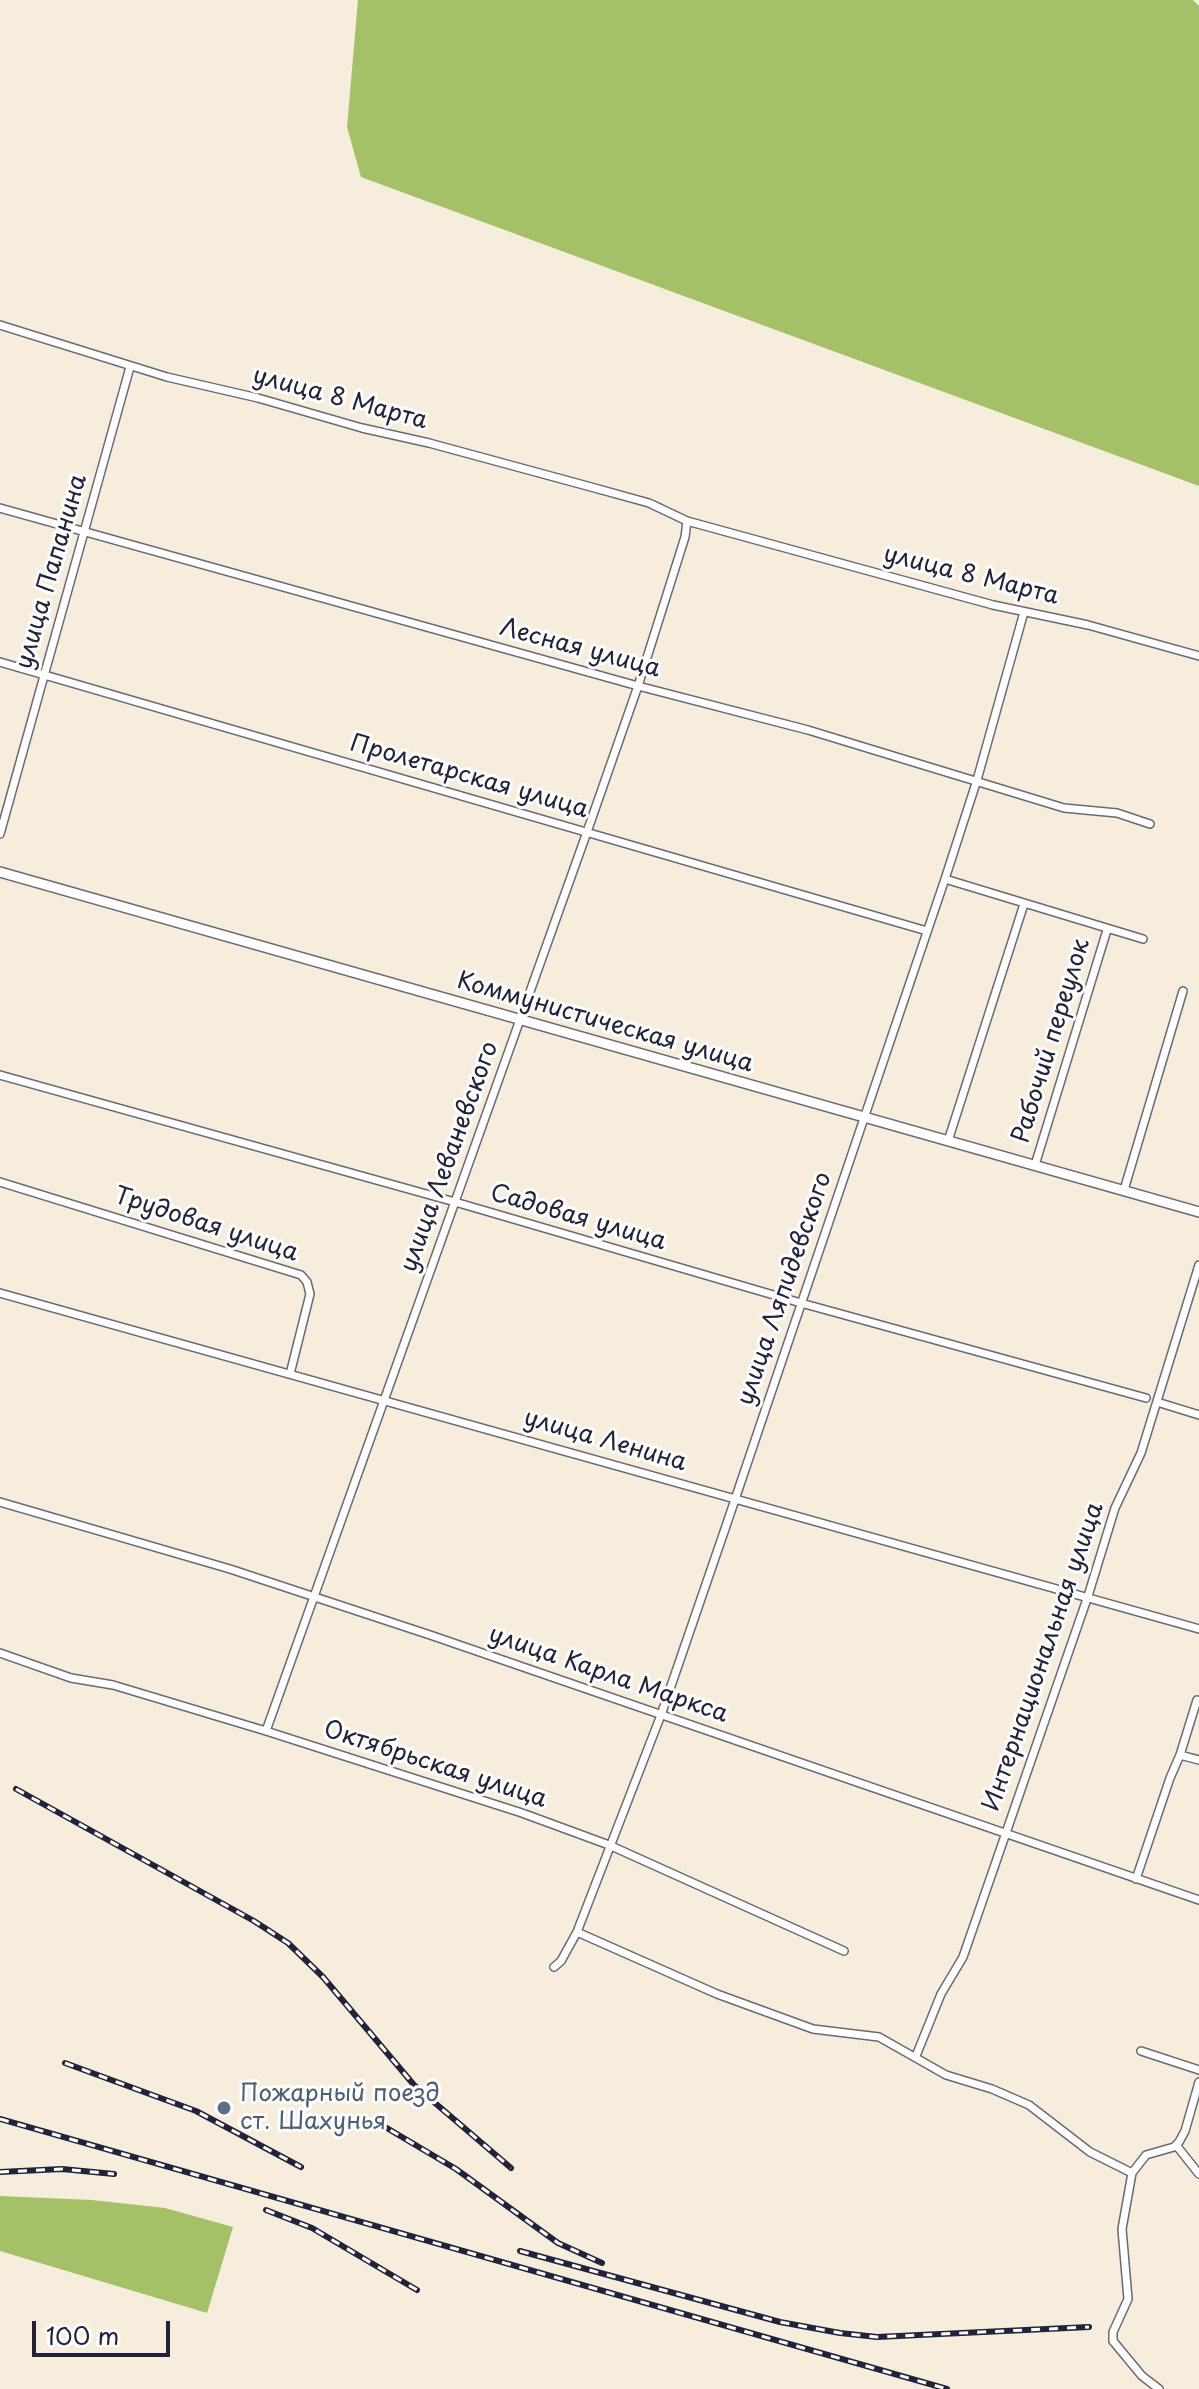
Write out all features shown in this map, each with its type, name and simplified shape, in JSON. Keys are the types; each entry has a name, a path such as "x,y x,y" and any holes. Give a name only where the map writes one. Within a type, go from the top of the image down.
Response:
{"street":[{"name":"улица 8 Марта","path":"0,325 102,355 130,367 591,487 671,512 687,521 1199,656"},
{"name":"улица Папанина","path":"0,834 130,367"},
{"name":"Лесная улица","path":"0,508 638,686 808,730 1064,808 1117,813 1150,824"},
{"name":"улица Леваневского","path":"266,1731 316,1598 638,686 685,537 687,521"},
{"name":"улица Ляпидевского","path":"554,1967 577,1932 661,1715 945,879 977,780 1024,612"},
{"name":"Пролетарская улица","path":"0,662 927,931"},
{"name":"Коммунистическая улица","path":"0,872 1199,1212"},
{"path":"945,879 1143,939"},
{"path":"948,1141 1024,904"},
{"name":"Рабочий переулок","path":"1035,1165 1107,930"},
{"path":"1124,1190 1183,991"},
{"name":"Садовая улица","path":"0,1075 1146,1398"},
{"name":"Трудовая улица","path":"0,1182 301,1275 307,1282 310,1294 290,1374"},
{"name":"Интернациональная улица","path":"916,2056 941,1994 963,1957 1088,1596 1115,1508 1141,1453 1199,1265"},
{"name":"улица Ленина","path":"0,1293 1199,1629"},
{"path":"1157,1402 1199,1415"},
{"name":"улица Карла Маркса","path":"0,1502 230,1569 1199,1900"},
{"name":"Октябрьская улица","path":"0,1653 71,1678 113,1685 266,1731 522,1813 609,1845 844,1951"},
{"path":"1136,1879 1197,1700"},
{"path":"1180,1755 1199,1760"},
{"path":"577,1932 744,2004 823,2031 879,2037 946,2075 992,2089 1029,2105 1090,2152 1132,2173"},
{"path":"1141,2051 1199,2070"},
{"path":"1159,2389 1142,2376 1113,2341 1113,2332 1128,2299 1122,2229 1132,2173 1146,2155 1176,2145 1185,2131 1199,2082"},
{"path":"1176,2145 1199,2174"}],"green space":[{"path":"358,0 1193,0 1199,6 1199,486 361,177 347,127"},
{"path":"0,2196 92,2200 165,2208 233,2227 207,2313 0,2251"}],"railway":[{"path":"16,1789 288,1943 323,1977 414,2085 511,2168"},
{"path":"65,2063 196,2111 301,2167"},
{"path":"0,2119 947,2389"},
{"path":"375,2121 456,2169 558,2243 602,2263"},
{"path":"0,2172 62,2169 114,2174"},
{"path":"266,2210 312,2228 417,2290"},
{"path":"520,2251 780,2322 840,2333 877,2337 1089,2327"}],"place":[{"name":"Пожарный поезд ст. Шахунья","path":"224,2108"}]}
